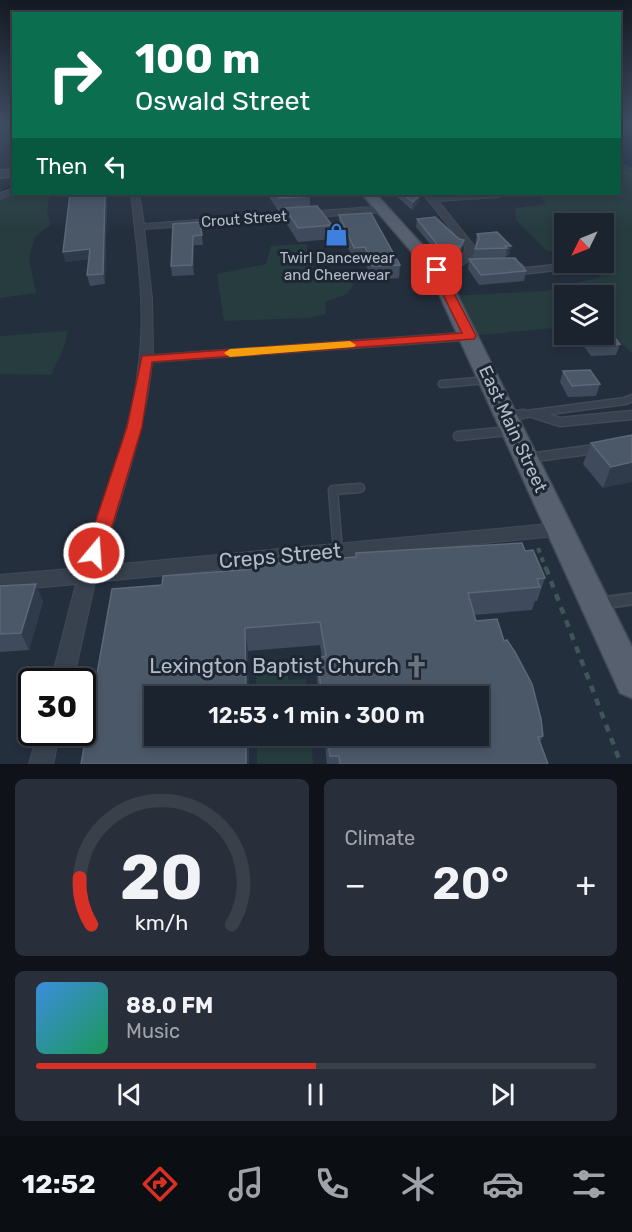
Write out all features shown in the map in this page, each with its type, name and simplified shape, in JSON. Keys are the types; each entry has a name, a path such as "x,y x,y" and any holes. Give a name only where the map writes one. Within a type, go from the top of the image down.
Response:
{"main road":[{"name":"East Main Street","path":"377,201 445,267 470,336 632,682"}],"street":[{"path":"65,668 88,574 135,427 146,359 146,283 135,195"},
{"path":"429,196 464,195"},
{"path":"429,196 470,247 470,254 465,260 445,267"},
{"name":"Crout Street","path":"139,227 377,201"},
{"path":"146,359 470,336"},
{"name":"Creps Street","path":"0,583 560,530"},
{"path":"41,764 46,746"}],"lane":[{"path":"516,262 524,271 554,268"},
{"path":"445,267 474,265"},
{"path":"442,384 490,380"},
{"path":"458,436 511,423 531,413 630,400"},
{"path":"531,413 560,422 632,415"},
{"path":"526,458 609,447"},
{"path":"338,550 333,490 360,488"},
{"path":"595,604 632,599"}],"path":[{"path":"538,548 621,764"}],"green space":[{"path":"621,163 632,167 632,353 614,336 614,285 569,285 601,277 599,273 614,273 614,213 554,213 554,252 546,250 516,220 515,208 546,204 540,197 526,195 621,195"},
{"path":"12,195 50,195 47,210 50,225 35,237 29,258 36,293 0,298 0,200"},
{"path":"306,244 314,278 350,277 354,284 347,294 325,302 326,314 309,318 224,321 217,274 266,264 271,246"},
{"path":"554,289 554,328 470,336 449,296"},
{"path":"68,331 64,347 51,375 0,374 0,336"},
{"path":"288,664 288,680 306,679 306,686 256,686 256,667"},
{"path":"257,746 312,746 313,764 257,764"}],"water":[{"path":"621,161 632,161 632,167 621,163"}],"building":[{"path":"70,195 105,195 103,274 87,275 90,249 63,252"},
{"path":"276,195 310,196 279,198"},
{"path":"404,195 420,195 413,202"},
{"path":"317,206 332,225 298,228 285,208"},
{"path":"371,213 400,265 373,266 365,247 354,248 339,215"},
{"path":"435,217 459,239 464,240 460,248 458,246 440,248 417,219"},
{"path":"200,222 202,235 193,236 192,265 171,266 173,224"},
{"path":"497,232 511,246 475,249 479,238 477,234"},
{"path":"515,258 526,271 481,275 469,259"},
{"path":"614,336 620,344 614,344"},
{"path":"590,370 600,384 572,386 563,371"},
{"path":"632,435 632,462 611,467 591,443"},
{"name":"Lexington Baptist Church","path":"522,543 525,551 533,550 545,578 537,579 540,587 468,593 476,621 497,619 504,641 507,640 515,652 532,684 543,736 538,737 548,764 340,764 339,756 330,756 329,746 489,746 489,686 321,686 317,658 326,656 320,622 245,628 246,686 144,686 144,746 246,746 246,764 81,764 84,746 96,746 96,679 112,589 162,585 163,576 255,569 255,565 356,557 356,553"},
{"path":"36,584 21,633 0,634 0,586"}],"waterway":[{"path":"0,193 12,185"}],"slow traffic":[{"path":"230,353 350,345"}],"place":[{"name":"Twirl Dancewear and Cheerwear","path":"337,234"},
{"name":"Lexington Baptist Church","path":"417,666"}],"route":[{"path":"94,553 135,427 146,359 470,336 437,270"}]}
